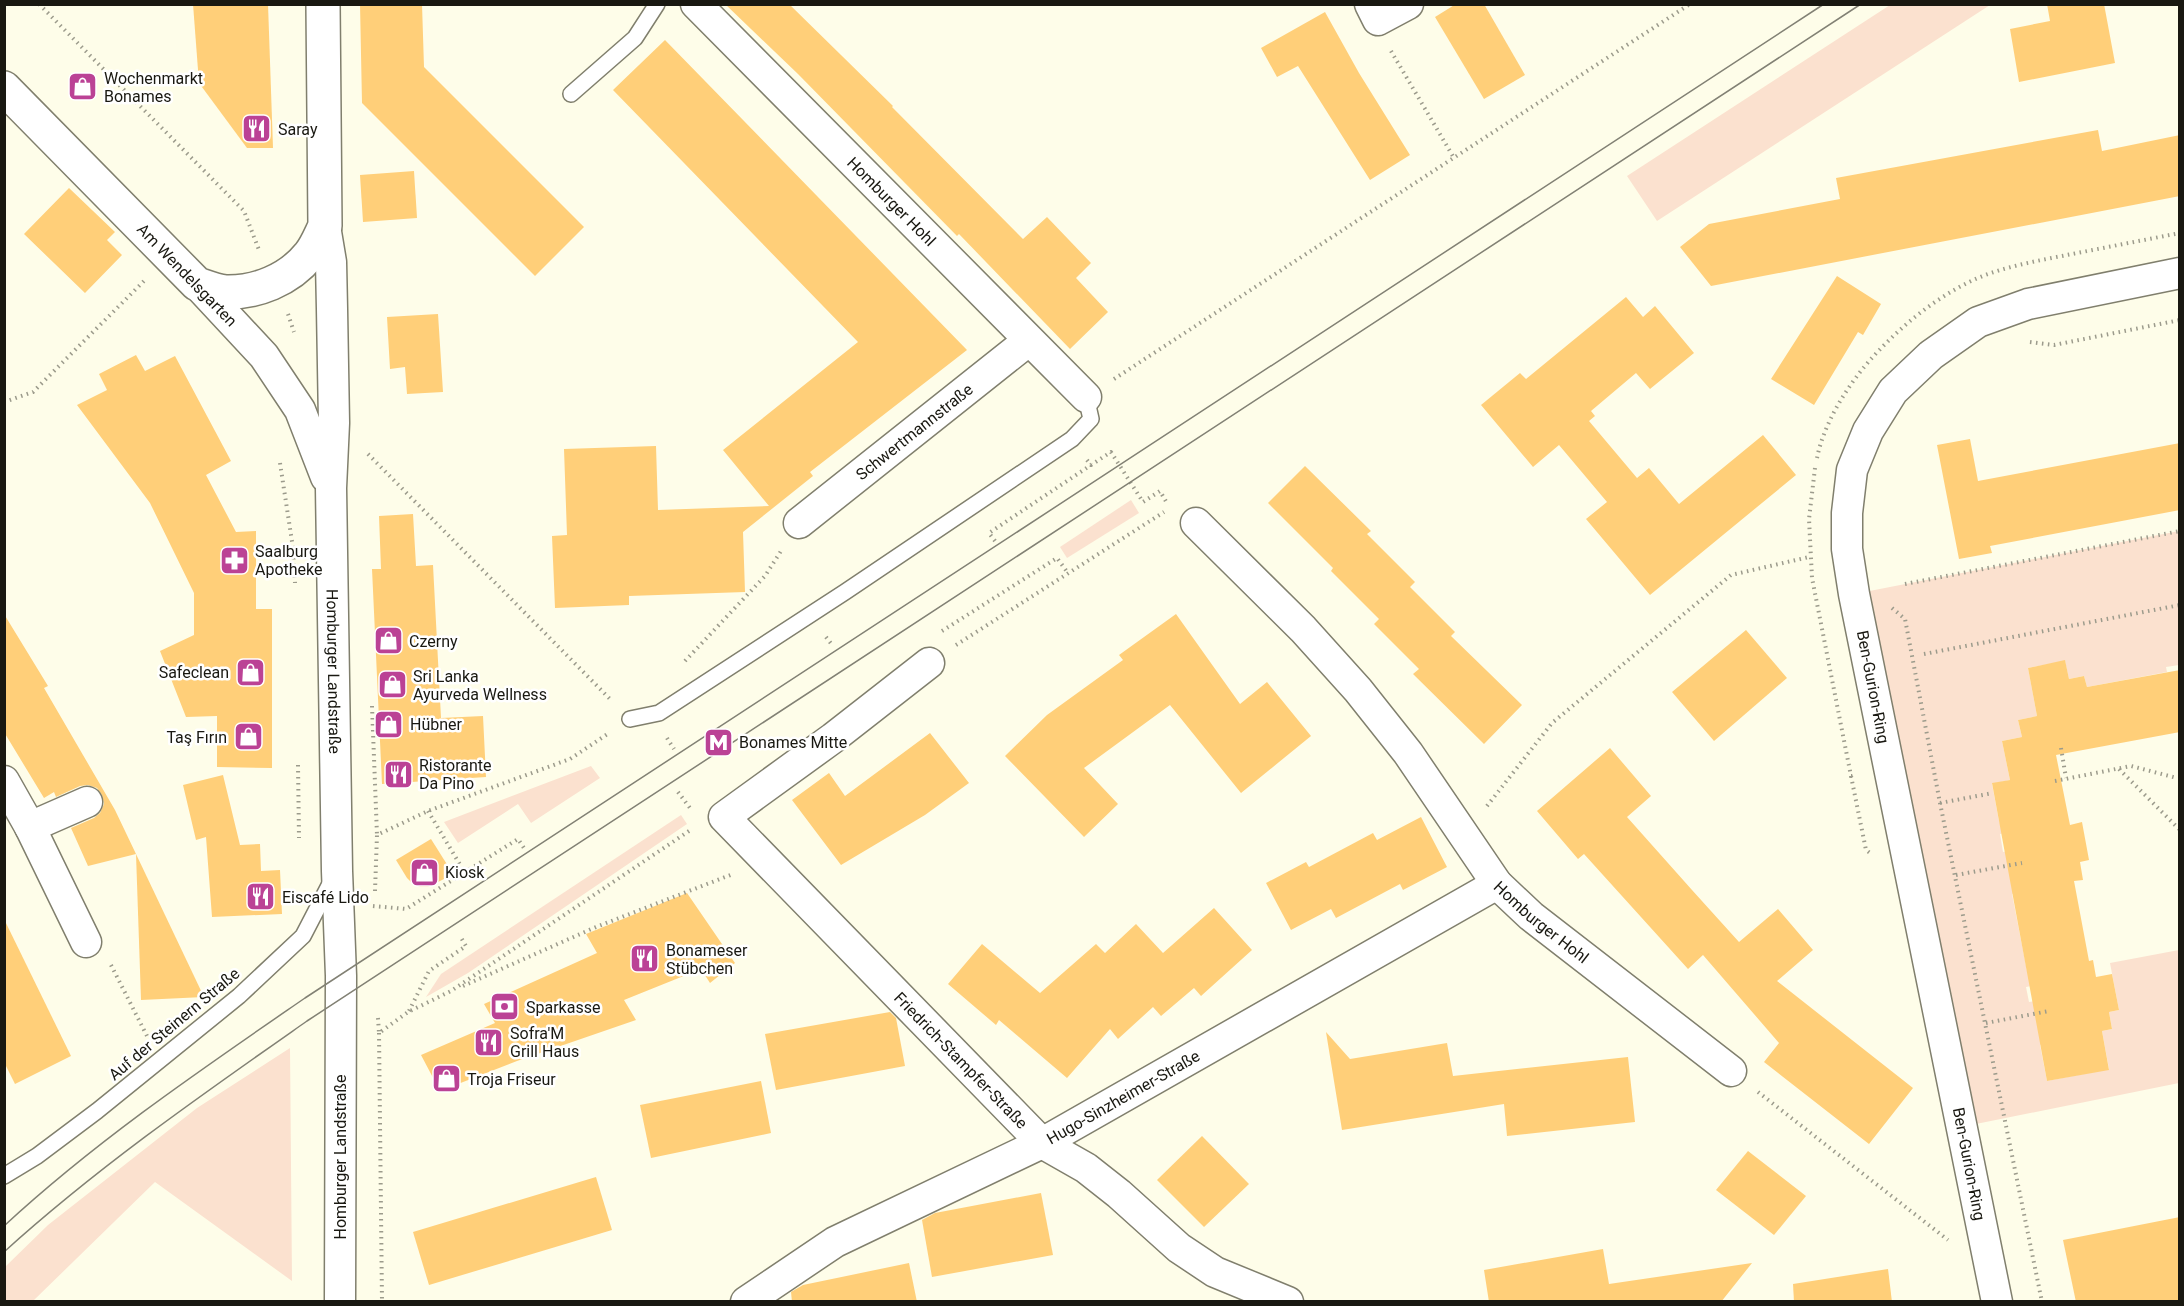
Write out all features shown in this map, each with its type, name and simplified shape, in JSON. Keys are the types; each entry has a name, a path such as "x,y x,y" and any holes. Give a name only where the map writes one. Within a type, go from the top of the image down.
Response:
{"street":[{"name":"Homburger Landstraße","path":"323,4 325,226 331,262 334,423 331,488 340,976 340,1302"},
{"name":"Homburger Hohl","path":"696,4 1086,397"},
{"path":"1374,12 1408,4"},
{"name":"Am Wendelsgarten","path":"4,88 197,284 264,356 300,410 331,488"},
{"path":"197,284 223,292 250,290 274,283 294,271 310,254 325,226"},
{"name":"Ben-Gurion-Ring","path":"1996,1302 1854,594 1847,549 1847,513 1852,470 1868,431 1893,391 1931,355 1978,322 2028,304 2180,273"},
{"name":"Schwertmannstraße","path":"800,523 1028,341"},
{"name":"Homburger Hohl","path":"1196,523 1303,629 1358,690 1408,753 1497,884 1562,942 1731,1071"},
{"path":"724,817 833,738 929,663"},
{"path":"4,782 30,827 86,942"},
{"path":"30,827 87,802"},
{"name":"Friedrich-Stampfer-Straße","path":"724,817 1042,1143 1086,1168 1119,1194 1179,1248 1215,1272 1288,1302"},
{"name":"Hugo-Sinzheimer-Straße","path":"746,1302 836,1242 1042,1143 1497,884"}],"lane":[{"path":"571,94 635,38 657,4"},
{"path":"630,719 659,713 845,592 1072,439 1091,419 1086,397"},
{"name":"Auf der Steinern Straße","path":"4,1176 37,1156 97,1112 239,996 303,936 337,871"}],"path":[{"path":"39,4 244,211 261,255"},
{"path":"1086,397 1690,4"},
{"path":"1374,12 1395,61 1454,158"},
{"path":"1933,761 1851,776 1809,557 1811,483 1819,447 1845,393 1860,371 1903,326 1938,299 1969,282 2032,262 2180,232"},
{"path":"4,402 33,392 146,280"},
{"path":"2027,341 2054,345 2180,320"},
{"path":"363,460 363,449 630,719 570,759 428,811 377,835"},
{"path":"1045,457 1054,468 1081,452 1091,465"},
{"path":"929,663 1169,508 1160,491 1143,502 1111,452 989,533 995,541"},
{"path":"278,454 293,548 295,592"},
{"path":"678,669 765,576 800,523"},
{"path":"1905,584 2180,531"},
{"path":"1464,835 1552,723 1731,575 1809,557"},
{"path":"948,627 1057,558 1068,573"},
{"path":"1887,605 1905,619 1940,803 2042,1302"},
{"path":"1924,654 2180,605"},
{"path":"372,694 377,835 375,893"},
{"path":"665,735 674,749"},
{"path":"2061,748 2066,778"},
{"path":"298,760 299,841"},
{"path":"2055,781 2131,766 2177,778"},
{"path":"2118,768 2180,830"},
{"path":"678,792 690,808"},
{"path":"1940,803 1994,792"},
{"path":"428,811 465,873"},
{"path":"451,991 701,824 724,817"},
{"path":"473,868 518,839 524,848"},
{"path":"379,1033 408,1012 451,991 597,927 684,891 768,863"},
{"path":"1956,875 2022,863"},
{"path":"375,905 375,915"},
{"path":"408,1012 429,971 466,946 460,936"},
{"path":"86,942 103,948 159,1061"},
{"path":"378,1011 382,1302"},
{"path":"1986,1023 2049,1011"},
{"path":"1731,1071 1949,1241"}],"shaded area":[{"path":"1890,5 1990,5 1657,221 1627,176"},
{"path":"1131,500 1139,513 1067,558 1060,547"},
{"path":"2179,531 2179,665 2166,667 2167,672 2087,687 2084,676 2069,679 2065,661 2028,668 2037,716 2018,720 2022,737 2002,741 2010,780 1992,784 1999,821 2005,833 2000,834 2003,852 2019,849 2016,893 2012,894 2027,971 2037,985 2026,987 2029,1002 2047,999 2046,1043 2040,1045 2047,1081 2109,1069 2102,1031 2112,1029 2109,1012 2119,1010 2110,963 2179,950 2179,1083 1961,1127 1854,594"},
{"path":"591,766 600,778 531,823 518,804 458,843 444,822"},
{"path":"681,815 687,824 468,973 426,997 441,974"},
{"path":"290,1048 292,1281 155,1182 33,1301 5,1301 5,1267 48,1225 197,1108"}],"building":[{"path":"193,4 268,4 273,148 247,148 199,83"},
{"path":"360,4 422,4 424,67 584,227 535,276 362,103"},
{"path":"725,4 789,4 1023,239 1047,217 1091,263 1076,278 1108,312 1070,349 959,234 957,236 798,74"},
{"path":"1456,4 1484,4 1525,75 1484,99 1435,17"},
{"path":"2047,4 2104,4 2115,63 2019,82 2010,29 2050,21"},
{"path":"1325,12 1359,73 1410,155 1370,180 1298,66 1277,77 1261,48"},
{"path":"665,40 967,350 810,472 813,476 743,532 745,592 629,596 629,605 555,608 552,536 567,535 564,449 656,446 658,510 769,506 723,450 858,342 613,90"},
{"path":"2098,130 2102,151 2180,135 2180,196 1711,286 1680,247 1709,224 1840,199 1836,178"},
{"path":"414,171 417,218 363,222 360,175"},
{"path":"69,188 115,232 107,240 122,255 85,293 24,234"},
{"path":"1837,276 1881,304 1863,335 1858,332 1814,405 1771,379"},
{"path":"1626,297 1643,317 1655,306 1694,353 1650,389 1636,373 1591,411 1595,416 1589,421 1637,478 1649,468 1679,504 1763,435 1796,475 1650,595 1586,519 1607,502 1559,445 1533,467 1481,405 1520,373 1526,379"},
{"path":"438,314 443,392 407,394 405,367 390,369 387,317"},
{"path":"136,355 145,371 175,356 231,461 206,475 236,532 256,531 256,609 272,609 272,768 217,767 217,716 186,717 160,651 194,635 194,593 150,503 77,405 107,390 99,374"},
{"path":"1970,439 1978,481 2180,443 2180,510 1990,546 1992,553 1959,559 1937,445"},
{"path":"1305,466 1371,531 1367,534 1415,582 1410,587 1455,632 1451,636 1522,705 1484,744 1413,674 1419,669 1374,624 1379,619 1331,571 1333,568 1268,503"},
{"path":"413,514 416,566 433,565 441,718 483,716 486,777 382,784 372,569 381,569 379,516"},
{"path":"4,614 48,686 44,688 115,810 136,854 88,866 71,828 100,813 104,804 102,795 97,788 88,785 80,786 56,797 54,792 44,798 4,732"},
{"path":"1176,614 1240,704 1267,682 1311,736 1241,793 1170,705 1084,768 1118,804 1084,837 1005,756 1047,715 1123,660 1119,655"},
{"path":"1746,630 1787,678 1714,741 1672,692"},
{"path":"2065,660 2069,679 2084,676 2087,687 2180,670 2180,732 2056,755 2070,825 2082,822 2089,860 2080,862 2083,880 2074,881 2089,961 2093,960 2096,977 2112,974 2119,1010 2109,1012 2112,1029 2102,1031 2109,1070 2047,1081 1992,783 2010,780 2002,741 2022,737 2018,720 2037,716 2028,668"},
{"path":"930,733 969,783 925,815 841,865 792,800 829,773 845,796"},
{"path":"1610,748 1651,796 1627,817 1692,890 1739,942 1778,909 1813,950 1777,981 1913,1088 1869,1144 1764,1062 1779,1043 1703,955 1688,969 1584,854 1578,859 1537,811"},
{"path":"223,775 240,845 260,844 261,871 280,870 282,914 212,917 206,837 196,840 183,785"},
{"path":"1421,817 1447,867 1403,890 1400,884 1336,918 1331,909 1291,930 1266,883 1306,862 1309,867 1373,833 1377,840"},
{"path":"431,839 448,866 446,878 428,887 420,887 407,878 396,860"},
{"path":"136,854 204,997 141,1000"},
{"path":"687,893 735,963 710,983 701,969 624,1000 636,1020 517,1061 440,1091 421,1055 495,1023 484,1004 597,953 586,934"},
{"path":"1214,908 1252,950 1201,996 1194,988 1161,1016 1153,1007 1118,1039 1110,1029 1067,1078 999,1020 996,1025 948,984 982,944 1040,993 1096,944 1105,953 1136,924 1163,953"},
{"path":"4,919 71,1056 15,1084 4,1062"},
{"path":"890,1012 896,1018 905,1066 776,1090 765,1034"},
{"path":"1326,1032 1350,1059 1447,1043 1453,1076 1628,1057 1635,1122 1507,1136 1504,1104 1342,1130"},
{"path":"761,1081 771,1133 651,1158 640,1105"},
{"path":"1202,1136 1249,1184 1204,1227 1157,1180"},
{"path":"1748,1151 1806,1196 1774,1235 1716,1190"},
{"path":"596,1177 612,1230 429,1285 413,1232"},
{"path":"1041,1193 1053,1255 932,1277 922,1220 935,1213"},
{"path":"2180,1217 2180,1302 2076,1302 2063,1240"},
{"path":"1603,1249 1609,1284 1752,1263 1721,1302 1489,1302 1484,1270"},
{"path":"909,1263 917,1302 792,1302 791,1292 803,1285"},
{"path":"1888,1269 1892,1302 1794,1302 1793,1284"}],"tram line":[{"path":"4,1226 39,1194 113,1135 305,998 1824,4"},
{"path":"4,1252 114,1160 190,1103 307,1021 1861,4"}],"place":[{"name":"Wochenmarkt Bonames","path":"83,87"},
{"name":"Saray","path":"257,129"},
{"name":"Saalburg Apotheke","path":"234,560"},
{"name":"Czerny","path":"388,641"},
{"name":"Safeclean","path":"250,672"},
{"name":"Sri Lanka Ayurveda Wellness","path":"392,685"},
{"name":"Hübner","path":"389,724"},
{"name":"Taş Fırın","path":"248,737"},
{"name":"Bonames Mitte","path":"718,742"},
{"name":"Ristorante Da Pino","path":"398,774"},
{"name":"Kiosk","path":"424,872"},
{"name":"Eiscafé Lido","path":"261,897"},
{"name":"Bonameser Stübchen","path":"645,959"},
{"name":"Sparkasse","path":"505,1007"},
{"name":"Sofra'M Grill Haus","path":"489,1042"},
{"name":"Troja Friseur","path":"446,1079"}]}
